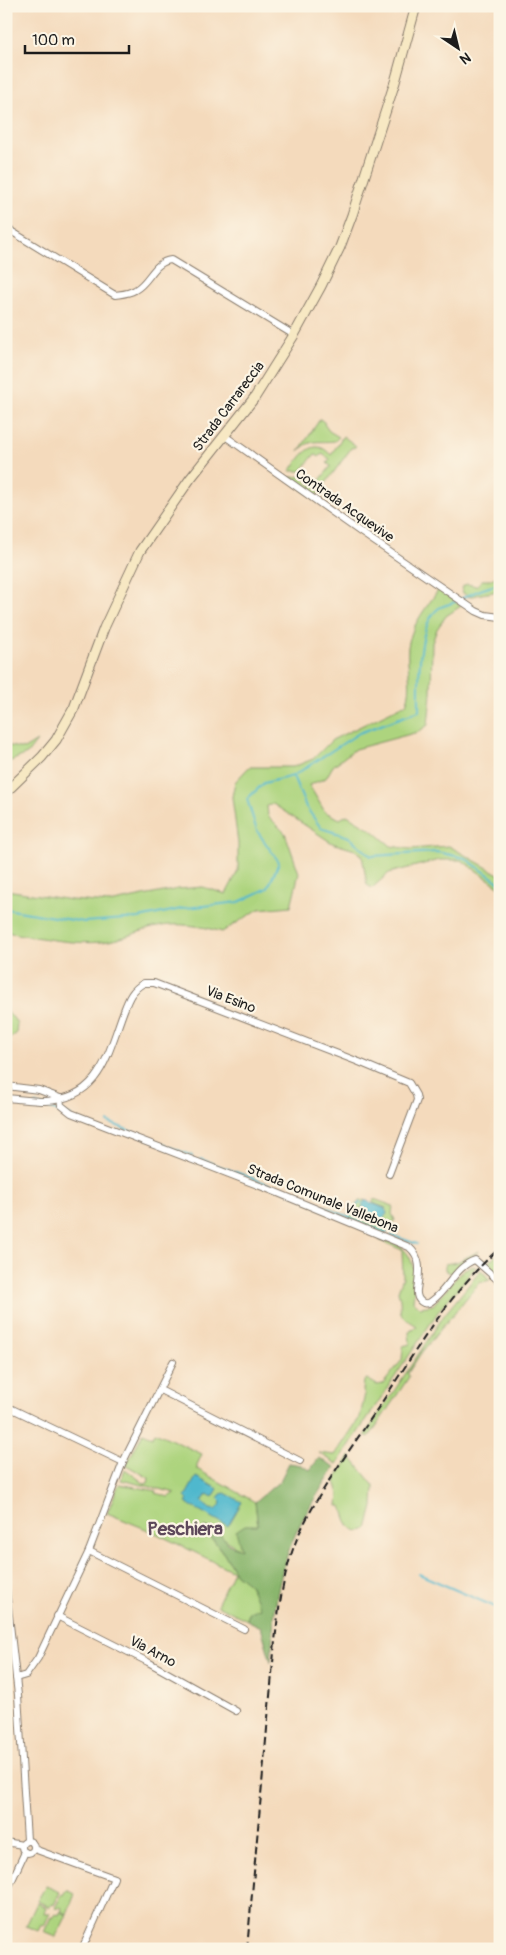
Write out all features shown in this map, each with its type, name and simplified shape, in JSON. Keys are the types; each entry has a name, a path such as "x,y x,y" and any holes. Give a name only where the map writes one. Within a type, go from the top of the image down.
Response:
{"main road":[{"name":"Strada Carrareccia","path":"6,792 42,757 56,740 74,708 104,628 140,551 190,479 255,397 294,335 340,247 395,82 416,6"}],"street":[{"path":"6,228 115,295 134,290 143,284 160,263 171,260 294,335"},
{"name":"Contrada Acquevive","path":"225,436 359,531 467,604 485,615 500,617"},
{"name":"Via Esino","path":"6,1098 40,1101 60,1098 84,1089 96,1078 102,1069 131,993 144,983 154,983 409,1083 416,1094 417,1100 389,1174"},
{"path":"6,1086 39,1090 60,1098"},
{"name":"Strada Comunale Vallebona","path":"60,1098 61,1105 71,1113 273,1191 409,1247 419,1260 417,1297 420,1302 432,1302 461,1269 475,1260 500,1282"},
{"path":"16,1678 26,1675 38,1658 89,1551 123,1462 173,1362"},
{"path":"160,1390 300,1461"},
{"path":"6,1406 123,1462"},
{"path":"89,1551 244,1629"},
{"path":"6,1589 16,1678 25,1843 25,1852 6,1894"},
{"name":"Via Arno","path":"57,1616 148,1662 236,1711"},
{"path":"6,1842 33,1843 34,1849"},
{"path":"25,1852 29,1853 34,1849"},
{"path":"34,1849 114,1878 82,1949"}],"green space":[{"path":"320,419 325,423 329,431 339,437 335,441 307,444 299,451"},
{"path":"343,436 356,446 352,447 315,498 287,478 301,476 310,485 317,484 331,466 327,463 330,459 322,454 319,457 315,454 301,471 290,471 308,450 313,448 325,449 331,455"},
{"path":"500,574 500,590 469,597 463,593 461,588 467,584 476,586 482,580 490,580"},
{"path":"439,589 461,606 446,616 437,629 432,643 428,725 418,732 355,749 333,766 326,778 309,785 325,812 340,819 347,815 372,830 391,846 410,849 449,846 500,875 500,887 461,860 439,860 389,873 372,888 367,885 362,855 355,850 332,843 273,804 267,806 268,816 285,833 299,873 291,906 259,909 222,932 198,926 173,925 150,929 109,941 91,943 54,940 6,932 6,890 71,900 109,903 178,889 203,887 226,894 238,871 238,843 232,797 235,782 249,767 293,767 313,759 332,740 406,704 410,683 408,647 412,631"},
{"path":"37,741 27,754 6,763 6,745 24,749"},
{"path":"6,1009 17,1023 16,1034 6,1041"},
{"path":"374,1199 393,1206 392,1214 395,1220 385,1234 347,1217 359,1201 365,1200 359,1217 386,1208 373,1203"},
{"path":"379,1240 400,1246 407,1253 413,1269 413,1301 420,1307 433,1305 463,1270 471,1266 476,1267 440,1309 337,1464 319,1453 335,1455 360,1417 365,1394 363,1391 364,1381 367,1379 377,1385 383,1384 402,1360 403,1346 410,1344 409,1332 417,1326 404,1317 400,1311 398,1291 403,1277 402,1250"},
{"path":"479,1251 452,1274 445,1270 445,1264 457,1262"},
{"path":"500,1252 500,1278 486,1265"},
{"path":"481,1270 490,1280 479,1283 421,1353 408,1373 409,1377 369,1437 365,1435 445,1314"},
{"path":"155,1432 202,1454 197,1469 255,1502 258,1525 241,1549 215,1532 204,1528 227,1558 236,1574 249,1583 260,1608 250,1612 247,1620 217,1605 233,1571 153,1532 107,1513 119,1484 157,1491 156,1493 168,1497 176,1493 121,1480 125,1469 145,1484 148,1483 149,1478 126,1465 143,1433 152,1437"},
{"path":"350,1456 374,1486 373,1507 367,1529 361,1531 352,1529 345,1517 342,1506 338,1506 339,1494 335,1481"},
{"path":"319,1458 335,1467 301,1523 282,1571 277,1597 271,1662 261,1627 247,1620 249,1612 260,1608 249,1584 236,1574 227,1558 204,1527 220,1534 230,1545 241,1549 236,1531 245,1525 258,1525 255,1502 280,1481 289,1463 301,1465 310,1470"},
{"path":"46,1886 60,1892 54,1905 52,1904 50,1907 37,1901"},
{"path":"67,1890 75,1894 67,1914 61,1911 62,1908 60,1907 58,1909 55,1908 62,1894 64,1895"},
{"path":"37,1903 46,1907 44,1913 50,1913 44,1926 41,1925 38,1931 26,1926"},
{"path":"60,1912 67,1915 56,1937 44,1932 51,1917 53,1918 56,1914 59,1915"}],"water":[{"path":"365,1200 386,1209 387,1214 376,1224 359,1217"},
{"path":"196,1477 218,1489 213,1497 207,1494 202,1502 210,1509 216,1510 220,1506 221,1501 218,1498 221,1494 225,1493 242,1502 228,1526 186,1503 188,1500 185,1497"}],"waterway":[{"path":"293,776 359,733 419,711 420,656 426,628 432,616 441,607 500,584"},
{"path":"6,909 84,922 139,918 186,908 239,902 268,888 279,862 257,831 247,799 264,783 293,776 306,807 321,828 349,837 371,856 437,852 465,858 500,883"},
{"path":"35,1104 71,1116"},
{"path":"108,1122 192,1156"},
{"path":"200,1159 290,1192 387,1233"},
{"path":"349,1216 359,1203 365,1204"},
{"path":"379,1218 397,1228"},
{"path":"391,1235 417,1244"},
{"path":"419,1574 500,1609"}],"railway":[{"path":"247,1949 277,1627 280,1600 289,1560 307,1517 326,1485 434,1324 465,1284 500,1248"}],"district":[{"name":"Peschiera","path":"185,1528"}]}
